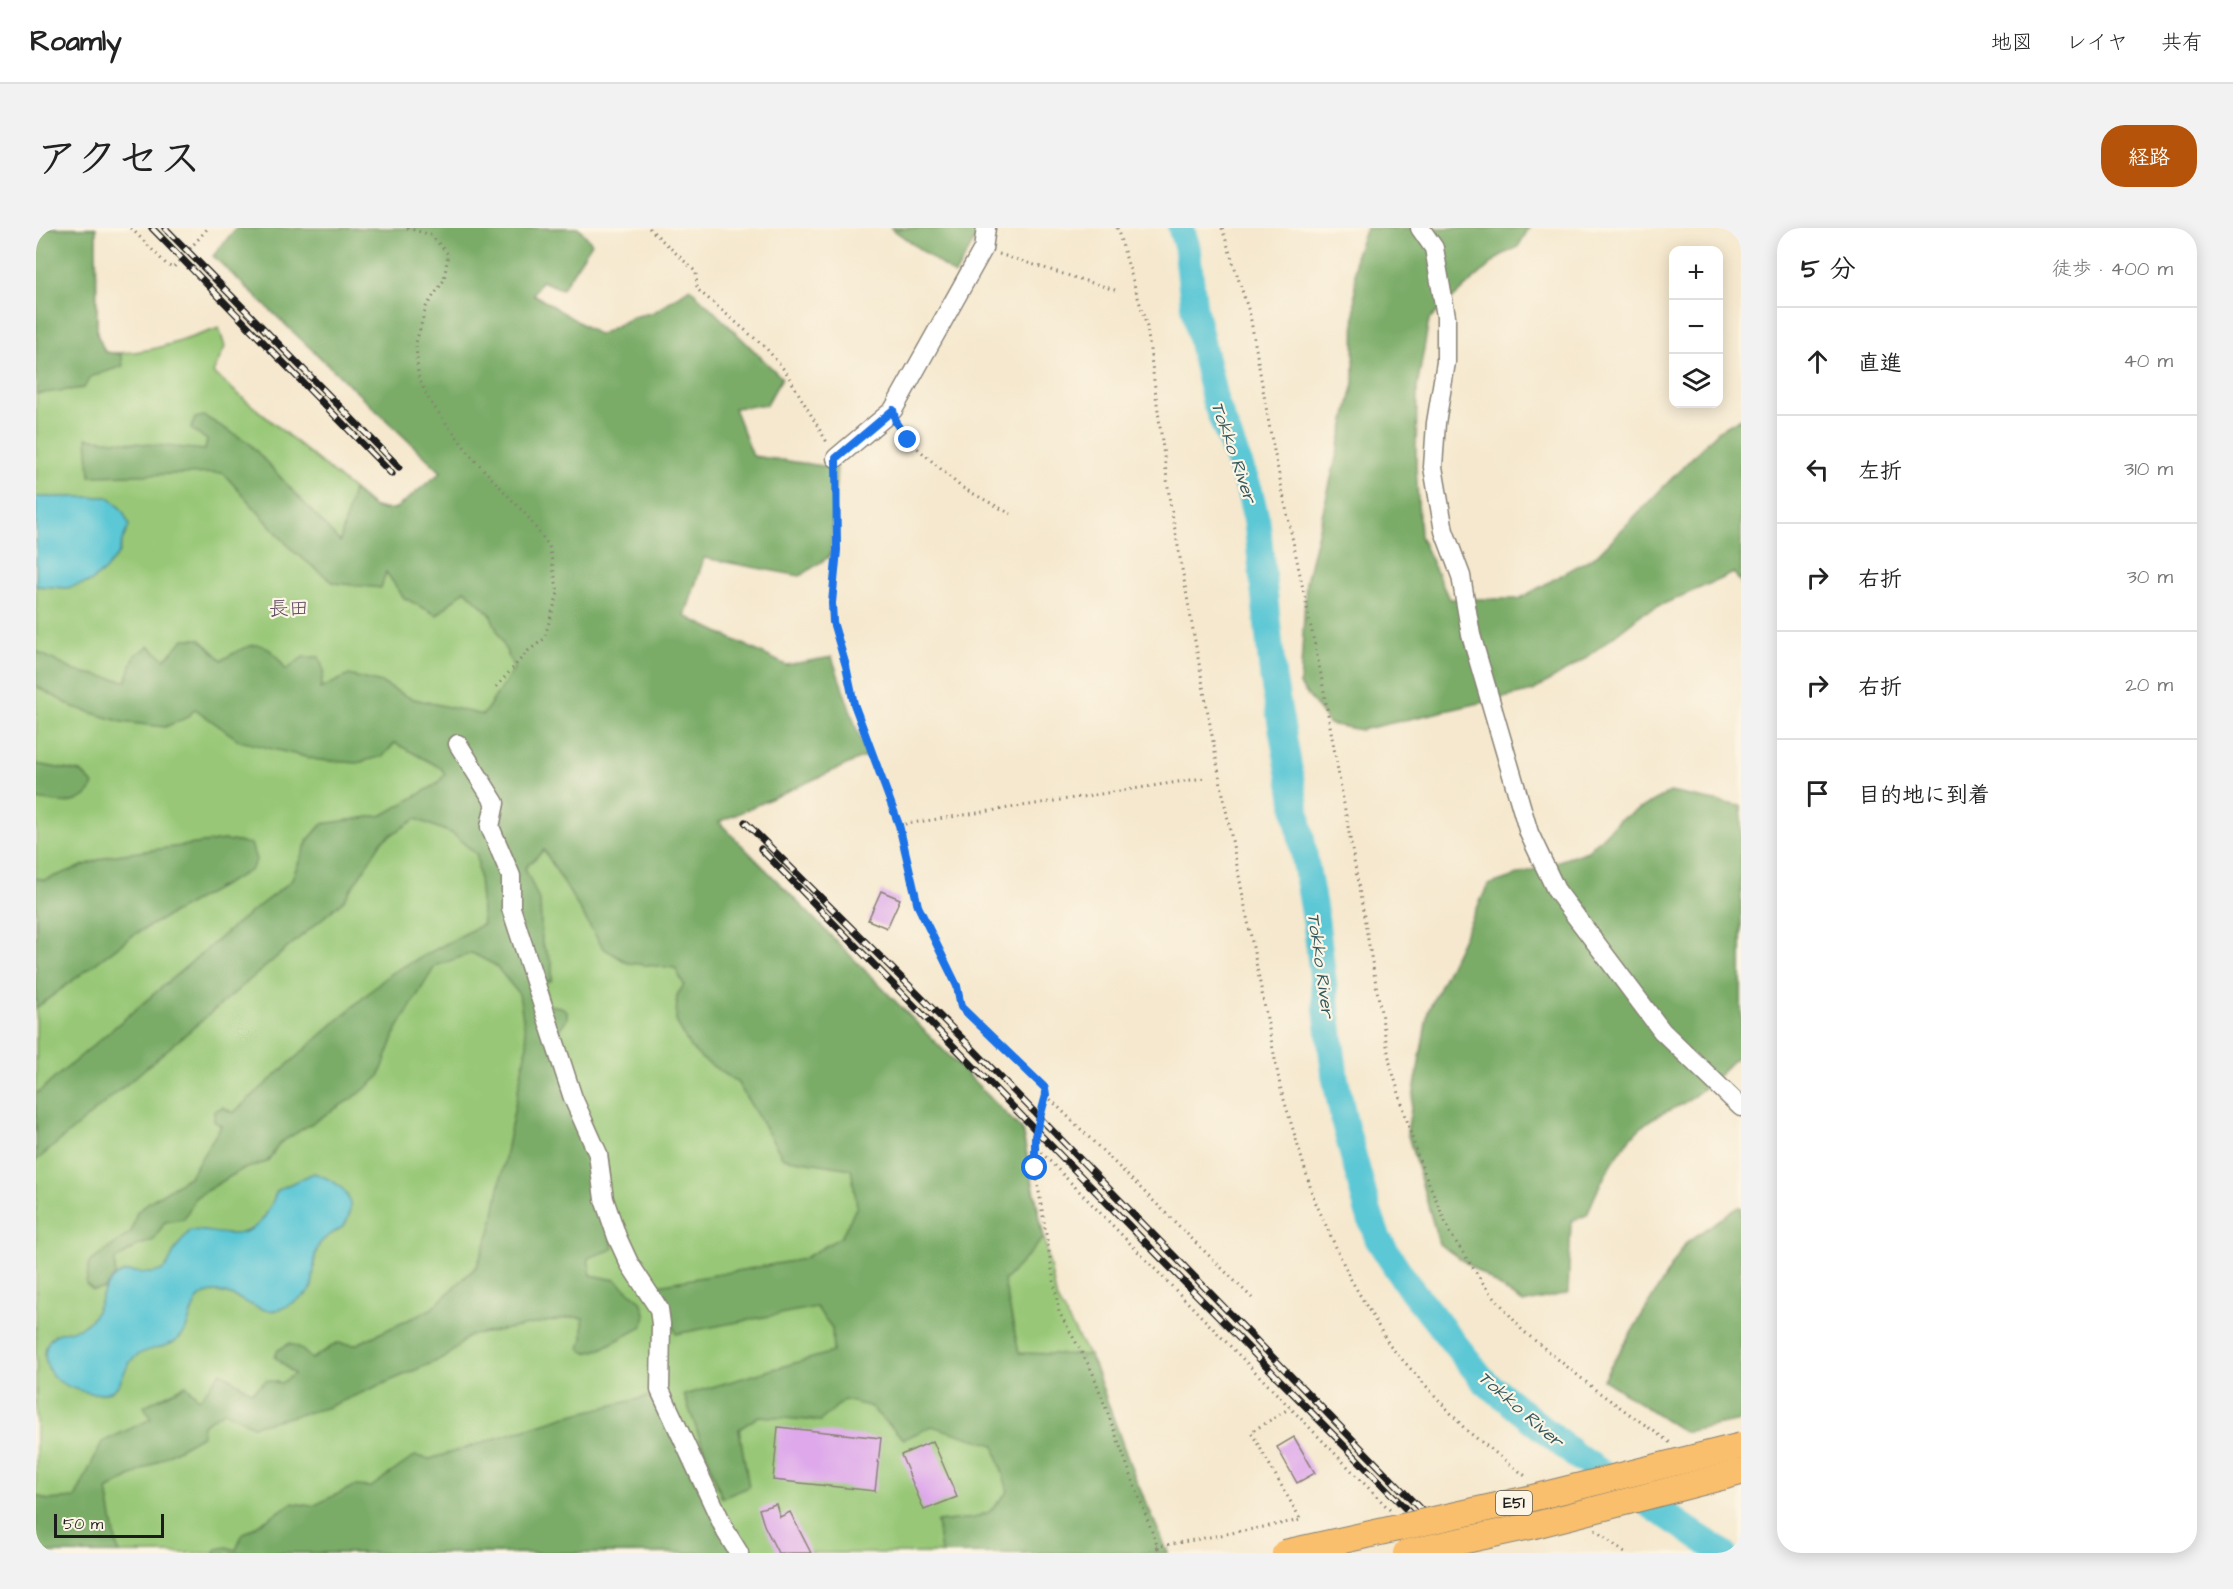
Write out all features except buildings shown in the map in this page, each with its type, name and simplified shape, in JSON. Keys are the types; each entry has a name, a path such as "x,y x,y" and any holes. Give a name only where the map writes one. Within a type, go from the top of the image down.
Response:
{"highway":[{"name":"E51","path":"1285,1553 1524,1500 1741,1446"},
{"name":"E51","path":"1406,1553 1535,1525 1741,1472"}],"street":[{"path":"836,458 893,410 983,249 986,228"},
{"path":"1420,228 1434,248 1446,316 1446,362 1436,423 1433,467 1444,531 1461,576 1472,635 1529,833 1556,890 1662,1031 1741,1107"},
{"path":"458,744 495,803 490,827 511,876 511,908 573,1098 598,1154 604,1199 614,1228 629,1263 659,1309 661,1324 660,1390 726,1532 739,1553"}],"path":[{"path":"131,228 167,265 173,268 208,228"},
{"path":"407,228 431,235 448,254 444,280 426,307 416,343 418,376 429,400 472,457 527,516 549,546 558,593 544,639 528,651 496,687"},
{"path":"649,228 696,272 697,289 766,348 786,372 836,458 837,550 832,603 833,622 854,704 899,825 918,906 957,986 961,1007 1045,1088 1046,1095 1035,1136 1035,1168 1059,1312 1092,1371 1160,1553"},
{"path":"1117,228 1148,327 1170,502 1218,769 1281,1090 1314,1199 1350,1278 1390,1346 1466,1430 1531,1481"},
{"path":"1222,228 1250,315 1272,441 1321,675 1390,1064 1418,1157 1450,1233 1483,1283 1522,1330 1597,1391 1674,1445"},
{"path":"983,249 1115,290"},
{"path":"893,410 896,423 908,440 961,487 1011,514"},
{"path":"899,825 1204,778"},
{"path":"1046,1095 1252,1298"},
{"path":"1035,1147 1390,1510"},
{"path":"1156,1547 1301,1520 1251,1432 1290,1408"},
{"path":"1587,1524 1624,1553"}],"green space":[{"path":"36,228 96,228 97,334 105,352 148,350 219,328 225,347 213,373 373,506 388,510 402,504 1022,1130 1057,1300 1094,1365 1133,1473 1168,1553 36,1553"},
{"path":"36,228 96,228 97,334 105,352 121,354 123,366 90,377 84,388 36,394"},
{"path":"236,228 579,228 592,243 562,289 541,281 533,294 599,335 633,317 654,312 690,288 782,378 766,405 734,408 753,456 837,468 830,556 800,576 704,558 685,616 786,665 832,657 866,756 719,822 1022,1130 1043,1239 1004,1281 1019,1353 1089,1355 1133,1473 1168,1553 941,1553 937,1522 974,1518 989,1512 1008,1491 994,1445 932,1426 904,1439 869,1406 844,1400 820,1421 759,1416 739,1429 749,1487 722,1498 684,1395 833,1352 832,1328 816,1307 676,1334 658,1285 803,1259 841,1237 857,1206 851,1169 783,1158 737,1082 702,1059 690,1047 676,1021 677,995 684,985 675,968 628,963 603,948 544,850 525,868 540,902 542,944 552,963 552,980 544,983 548,1005 561,1007 567,1011 567,1019 559,1029 593,1134 613,1249 588,1258 591,1275 616,1280 641,1301 646,1316 642,1327 601,1349 586,1353 580,1349 583,1338 583,1318 573,1317 469,1336 446,1357 326,1408 253,1426 224,1411 203,1425 202,1436 107,1490 120,1553 36,1553 36,1495 48,1500 75,1498 102,1442 151,1419 144,1406 186,1385 199,1399 221,1372 252,1392 266,1380 281,1383 294,1374 275,1357 278,1350 290,1343 300,1348 312,1359 337,1343 355,1345 431,1309 477,1266 491,1229 527,1044 519,994 495,965 472,953 435,966 397,1029 379,1077 359,1094 280,1143 267,1162 241,1170 196,1197 184,1219 165,1222 154,1240 137,1246 115,1260 115,1276 104,1289 93,1290 86,1284 89,1263 131,1232 137,1212 190,1176 221,1126 214,1121 214,1111 223,1107 233,1113 391,973 483,924 477,855 453,834 416,819 383,840 344,900 36,1161 36,1094 242,919 291,881 308,840 322,824 383,815 437,784 445,774 441,768 395,743 383,756 357,763 318,760 240,741 195,709 188,717 165,727 122,722 73,707 36,686 36,651 75,671 126,681 135,655 149,646 165,659 184,639 200,639 222,660 243,649 258,645 272,651 286,670 303,657 319,657 324,671 320,689 349,675 382,683 410,698 483,715 514,669 490,614 465,590 437,615 404,598 386,572 381,588 334,583 293,551 223,473 90,476 87,438 205,450 207,440 191,429 195,418 204,416 248,442 340,542 353,490 373,507 384,510 395,509 441,472 213,256"},
{"path":"891,228 976,228 975,239 955,275"},
{"path":"1366,228 1529,228 1518,247 1500,256 1429,320 1417,388 1416,465 1420,536 1449,599 1519,599 1597,555 1718,431 1741,418 1741,584 1734,573 1643,613 1583,660 1533,691 1361,730 1329,724 1300,685 1306,582 1354,383 1355,257"},
{"path":"36,764 81,772 94,785 89,793 76,801 36,799"},
{"path":"1670,792 1741,806 1741,1052 1694,1096 1646,1123 1618,1154 1604,1177 1587,1215 1571,1221 1568,1293 1523,1303 1439,1244 1407,1132 1428,1011 1488,885 1588,851 1619,820"},
{"path":"224,840 251,844 256,860 251,870 135,934 36,1008 36,878 45,880 109,856"},
{"path":"1737,1207 1741,1207 1741,1421 1684,1432 1603,1379 1685,1244"},
{"path":"651,1396 733,1553 214,1553 217,1549 227,1547 236,1550 242,1535 292,1503 313,1506 354,1486 371,1487 415,1456 430,1459 567,1416"}],"water":[{"path":"36,497 107,497 123,513 129,526 119,553 105,570 90,582 67,588 36,586"},
{"path":"314,1173 338,1185 347,1195 350,1208 346,1223 319,1245 315,1256 311,1289 307,1294 283,1308 268,1310 226,1293 208,1293 198,1300 186,1329 178,1339 166,1346 135,1357 127,1366 119,1384 106,1393 79,1390 63,1384 51,1374 45,1356 49,1341 53,1336 83,1326 89,1321 107,1286 118,1275 130,1272 153,1273 165,1268 177,1246 190,1230 228,1234 247,1231 266,1215 277,1190"}],"waterway":[{"name":"Tokko River","path":"1181,228 1187,247 1194,309 1215,401 1249,489 1257,522 1273,678 1316,922 1335,1077 1344,1121 1368,1211 1378,1239 1407,1284 1484,1381 1575,1455 1723,1553"}],"railway":[{"path":"152,228 392,474"},
{"path":"165,228 399,467"},
{"path":"745,822 974,1050 1463,1553"},
{"path":"761,849 1449,1553"}],"district":[{"name":"長田","path":"289,608"}],"route":[{"path":"908,440 896,423 893,410 836,458 837,550 832,603 833,622 854,704 899,825 918,906 957,986 961,1007 1045,1088 1046,1095 1035,1136 1035,1168"}]}
